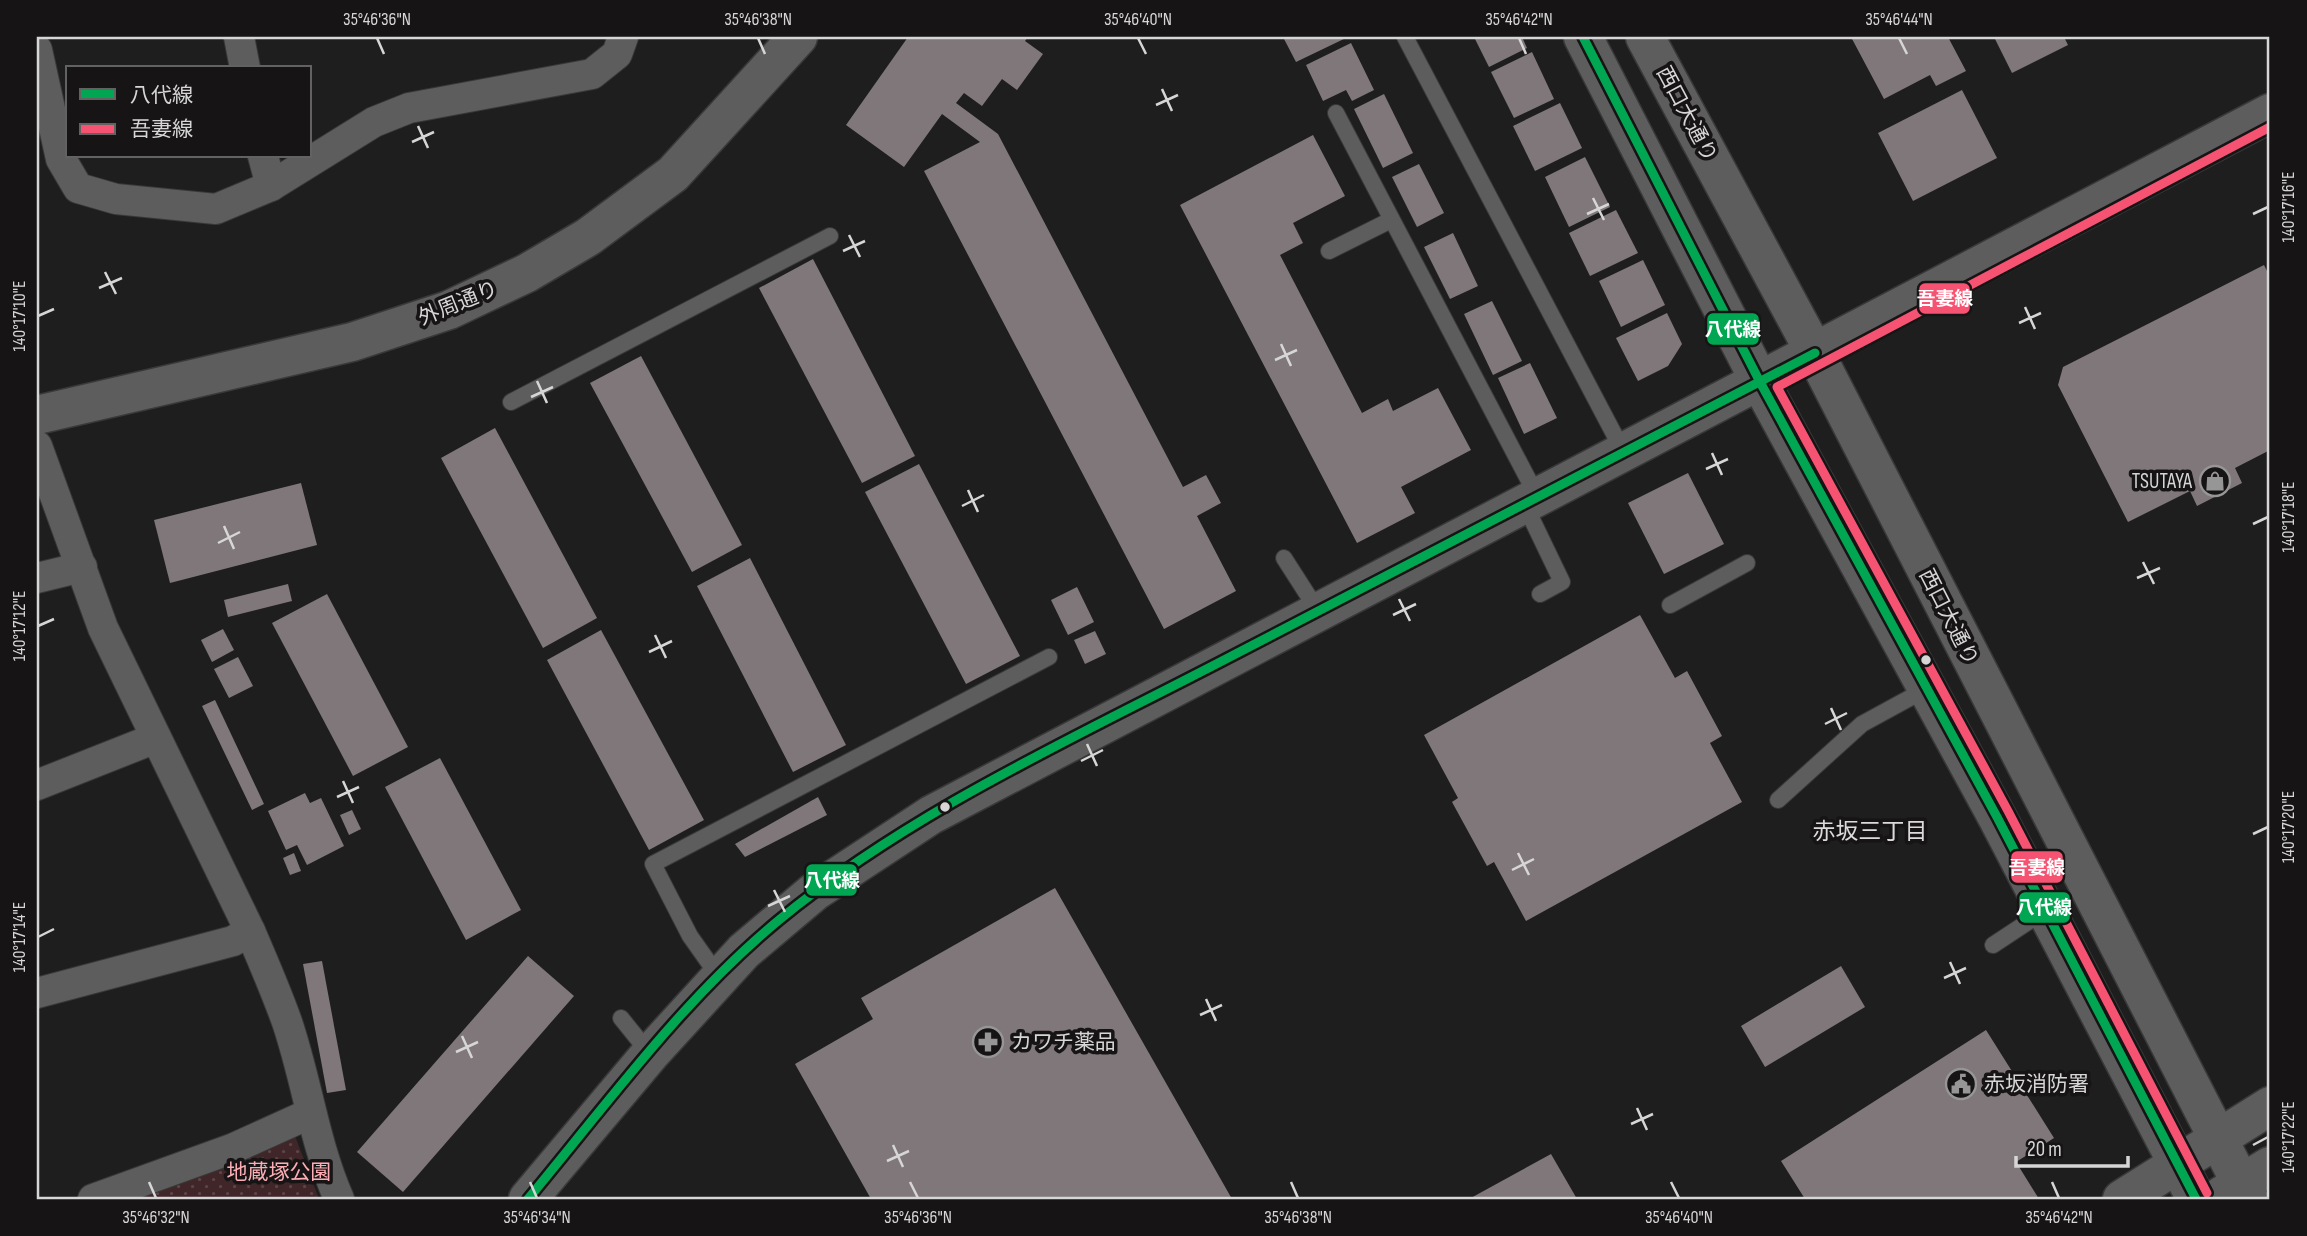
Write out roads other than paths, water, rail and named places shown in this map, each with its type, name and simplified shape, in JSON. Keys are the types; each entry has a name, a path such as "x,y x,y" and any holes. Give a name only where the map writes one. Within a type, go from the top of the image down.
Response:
{"street":[{"path":"239,37 245,66"},
{"path":"37,50 61,159 78,188 117,199 216,209 271,186 374,122 409,108 592,74 617,54 624,37"},
{"name":"外周通り","path":"37,415 352,342 449,310 527,273 588,237 673,174 798,37"},
{"path":"1583,37 1760,382 1928,688 2196,1199"},
{"name":"西口大通り","path":"1645,37 1815,353 2244,1187"},
{"path":"528,1199 650,1054 744,951 814,892 931,815 2270,113"},
{"path":"263,158 271,186"},
{"path":"37,446 103,628 250,931 287,1024 309,1114 339,1199"},
{"path":"37,578 82,567"},
{"path":"37,785 156,738"},
{"path":"37,993 233,941 250,931"},
{"path":"2122,1199 2270,1105"},
{"path":"93,1199 234,1148 309,1114"}],"lane":[{"path":"1405,37 1623,451"},
{"path":"1336,113 1531,501 1562,582 1540,594"},
{"path":"1329,251 1391,220"},
{"path":"510,402 830,236"},
{"path":"1284,558 1318,611"},
{"path":"1671,605 1748,563"},
{"path":"720,978 690,936 653,864 1049,657"},
{"path":"1778,800 1862,724 1928,688"},
{"path":"1993,945 2046,910"},
{"path":"621,1018 650,1054"}],"place":[{"name":"TSUTAYA","path":"2215,481"},
{"name":"カワチ薬品","path":"988,1042"},
{"name":"赤坂消防署","path":"1961,1084"}],"district":[{"name":"赤坂三丁目","path":"1870,831"}],"park label":[{"name":"地蔵塚公園","path":"279,1172"}]}
